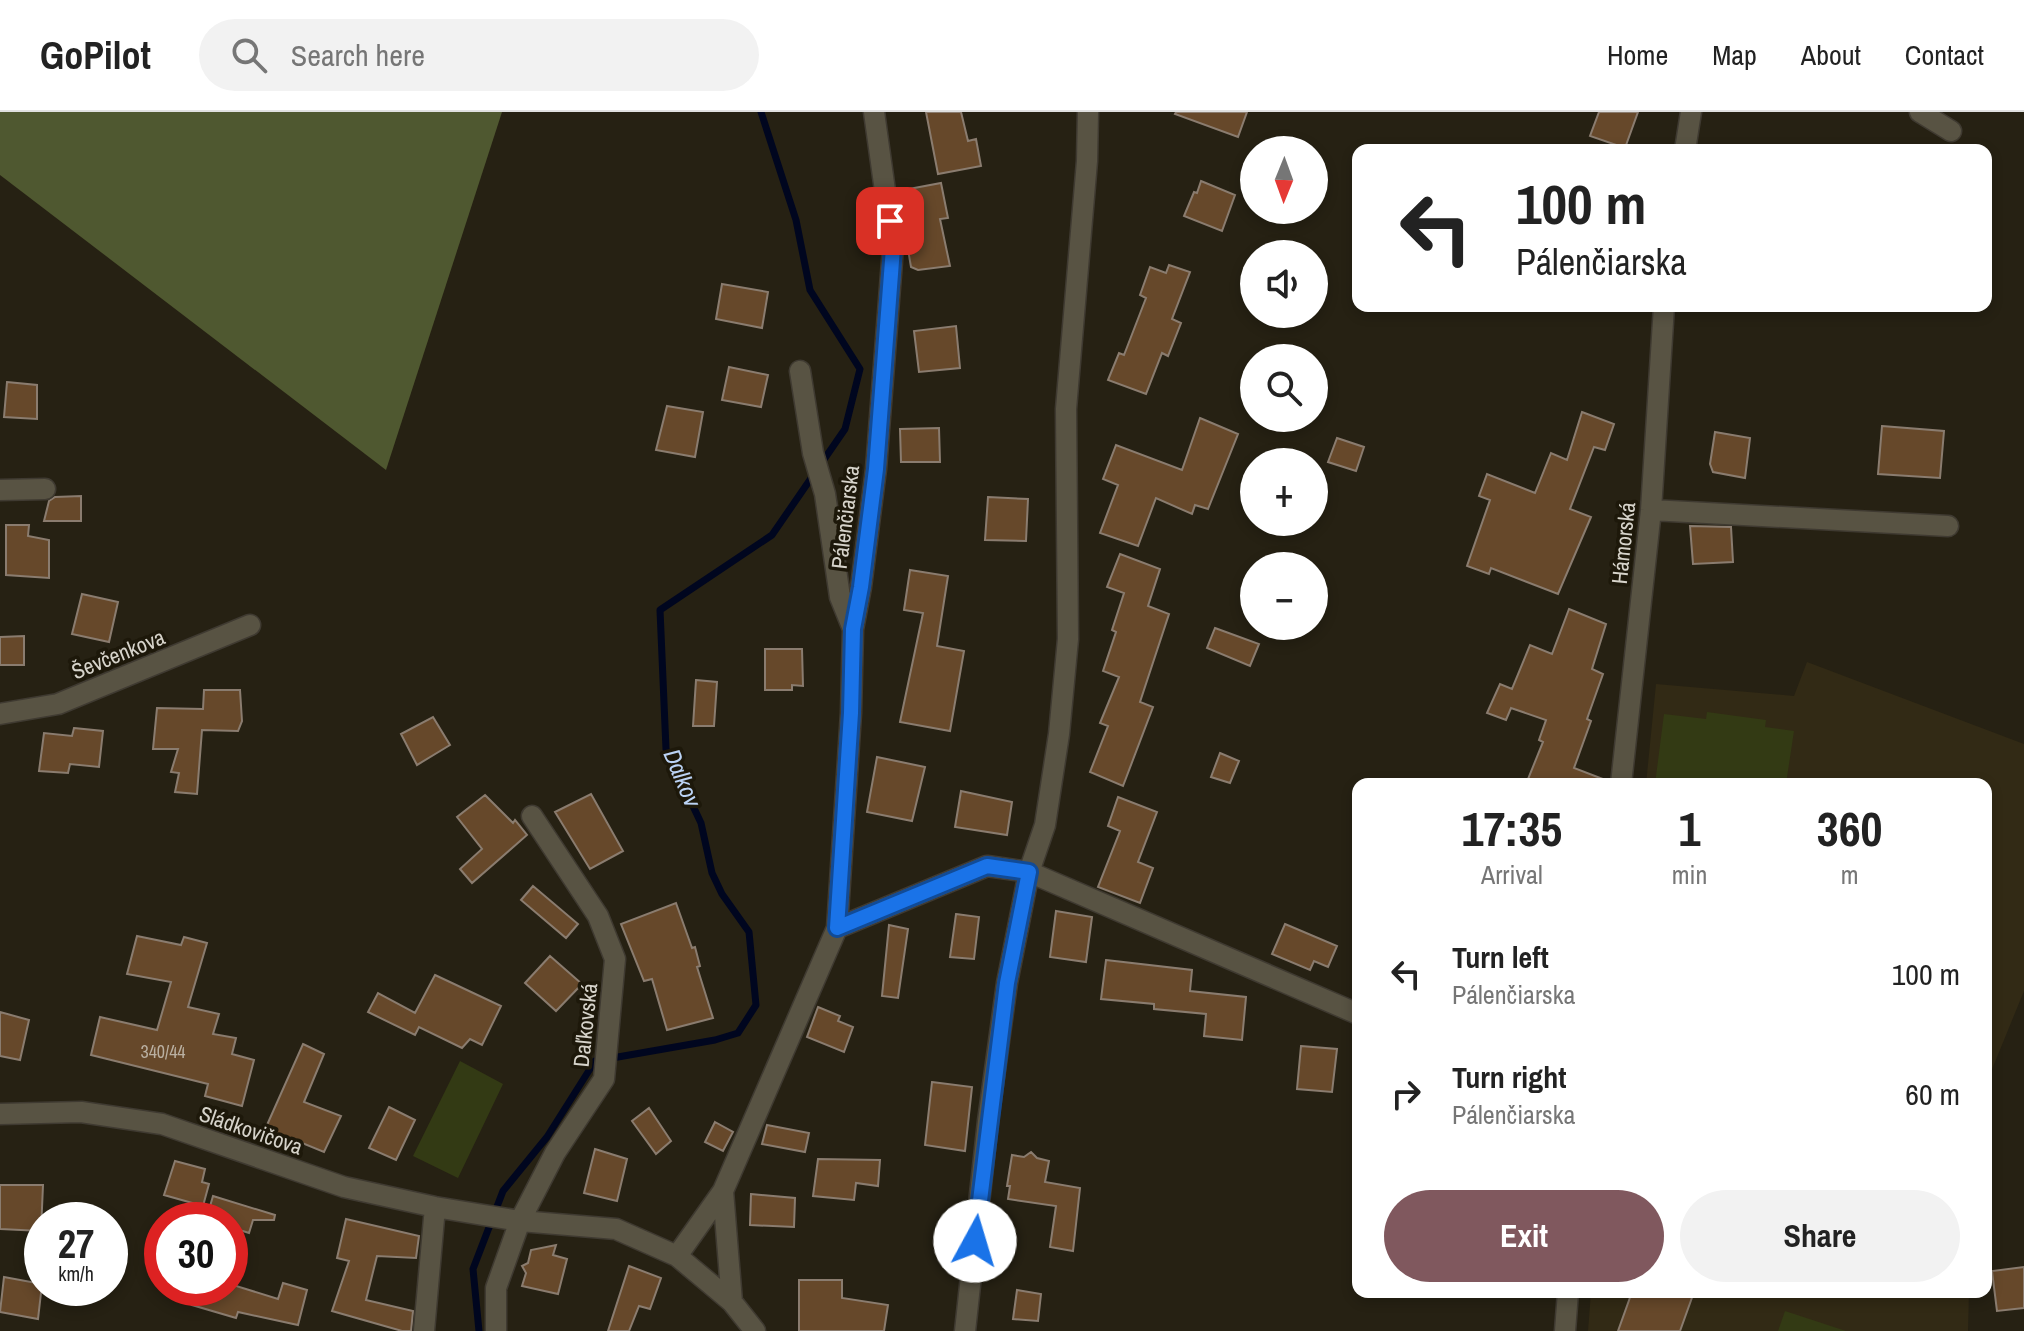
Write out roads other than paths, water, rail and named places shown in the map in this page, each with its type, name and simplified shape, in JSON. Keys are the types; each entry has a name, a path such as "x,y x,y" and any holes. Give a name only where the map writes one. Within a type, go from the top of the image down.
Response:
{"street":[{"name":"Pálenčiarska","path":"677,1256 723,1191 837,928 851,713 853,629 876,469 893,248 874,112"},
{"path":"965,1331 1007,983 1029,872 1045,825 1059,734 1068,639 1066,409 1087,161 1088,112"},
{"path":"1686,144 1691,112"},
{"path":"1920,112 1951,131"},
{"name":"Hámorská","path":"1622,778 1651,510 1664,312"},
{"path":"800,371 813,453 825,494 840,597 853,629"},
{"path":"0,490 45,489"},
{"path":"1651,510 1948,526"},
{"name":"Ševčenkova","path":"0,714 58,704 250,625"},
{"name":"Daľkovská","path":"496,1331 496,1288 513,1220 604,1079 615,959 598,916 532,816"},
{"path":"837,928 987,866 1029,872 1352,1011"},
{"name":"Sládkovičova","path":"0,1114 81,1112 162,1124 344,1187 513,1220"},
{"name":"Pálenčiarska","path":"723,1191 732,1302"},
{"path":"424,1331 435,1207"},
{"path":"513,1220 616,1229 677,1256 732,1302 755,1331"},
{"path":"1565,1331 1568,1298"}],"waterway":[{"name":"Dalkov","path":"479,1331 473,1269 503,1191 547,1137 595,1061 715,1040 738,1033 756,1005 749,932 722,894 712,873 701,823 666,749 660,610 772,535 845,429 860,369 810,290 796,220 761,112"}]}
